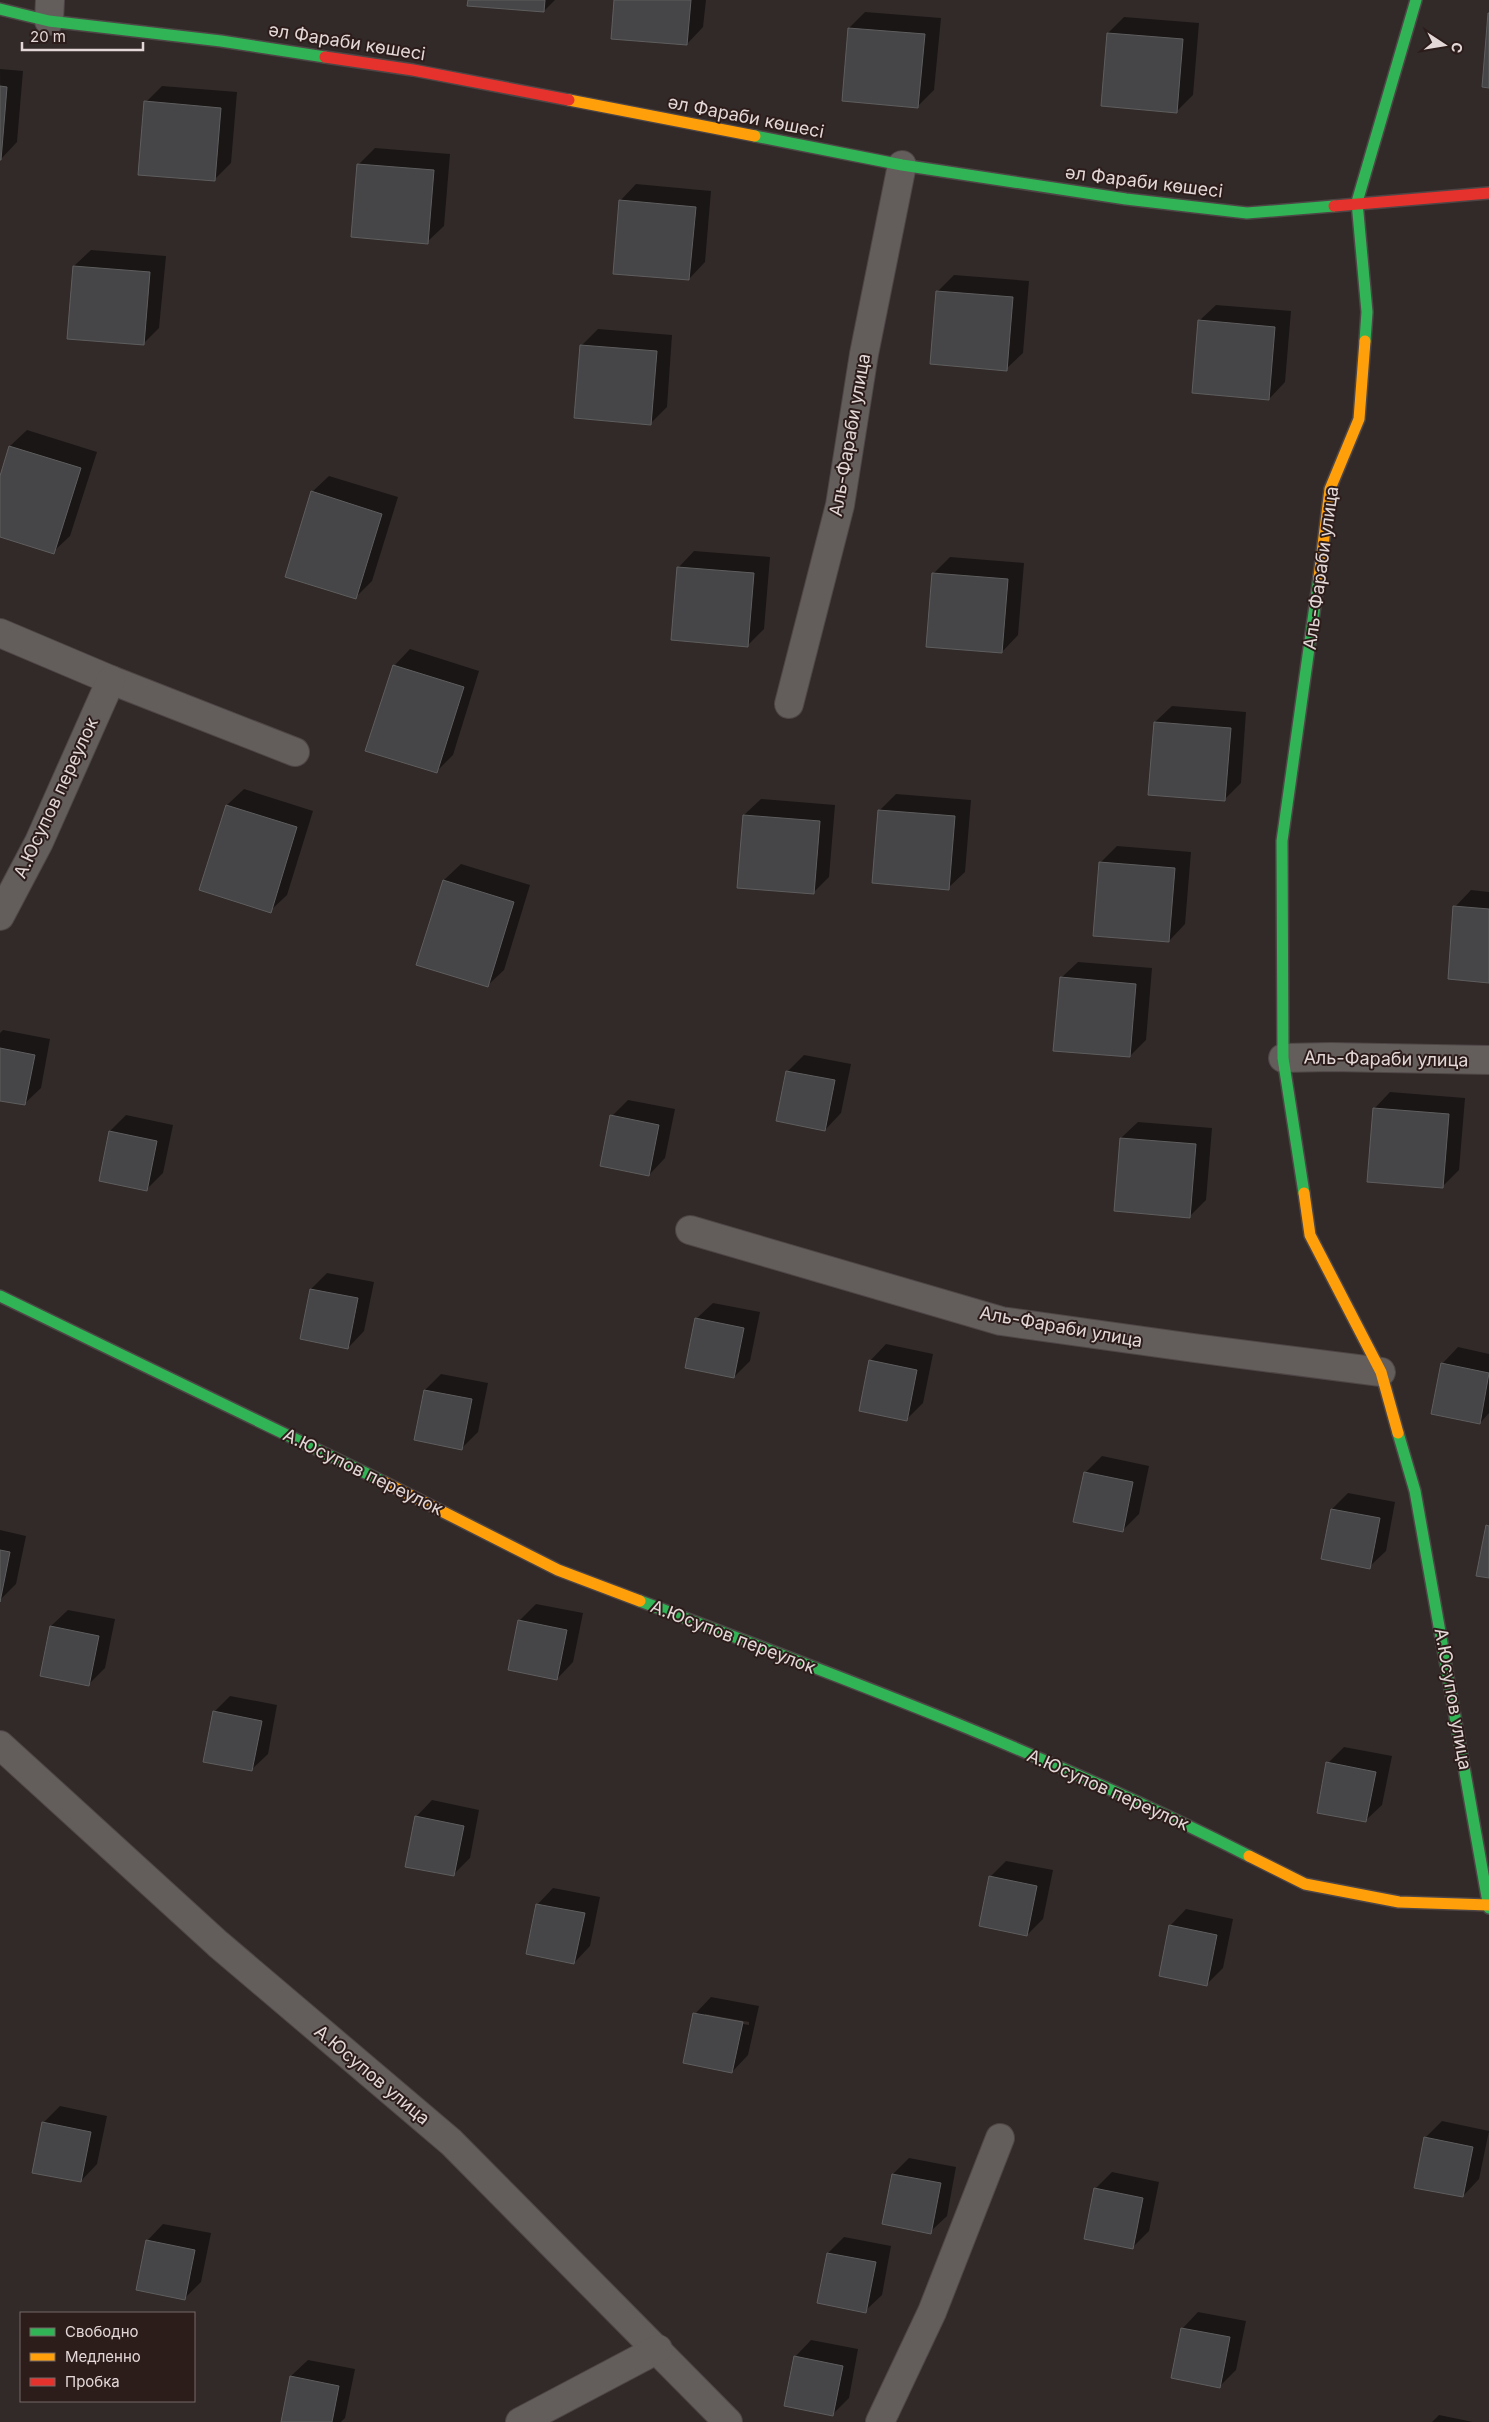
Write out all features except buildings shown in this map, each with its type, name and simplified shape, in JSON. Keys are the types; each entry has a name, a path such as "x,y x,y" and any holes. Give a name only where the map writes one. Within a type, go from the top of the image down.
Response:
{"street":[{"name":"Аль-Фараби улица","path":"1415,1491 1381,1372 1310,1235 1283,1058 1282,841 1308,662 1330,489 1360,419 1367,312 1357,202 1416,0"},
{"name":"әл Фараби көшесі","path":"0,9 49,10 221,41 413,70 902,165 1126,200 1247,213 1357,202 1489,193"},
{"name":"Аль-Фараби улица","path":"790,704 840,505 864,354 902,165"},
{"path":"0,633 111,680 295,752"},
{"name":"А.Юсупов переулок","path":"0,916 39,842 111,680"},
{"name":"Аль-Фараби улица","path":"1283,1058 1489,1060"},
{"name":"Аль-Фараби улица","path":"690,1230 1002,1321 1381,1372"},
{"name":"А.Юсупов переулок","path":"0,1296 45,1316 336,1458 558,1570 924,1709 1171,1816 1305,1884 1399,1902 1489,1906"},
{"name":"А.Юсупов улица","path":"1415,1491 1489,1906"},
{"name":"А.Юсупов улица","path":"0,1745 218,1944 451,2142 658,2349 728,2422"},
{"path":"880,2422 932,2312 1000,2138"},
{"path":"520,2422 658,2349"}],"traffic: fast":[{"path":"1365,341 1367,312 1357,202 1416,0"},
{"path":"0,9 49,21 221,41 325,57"},
{"path":"755,136 902,165 1126,199 1247,213 1334,206"},
{"path":"1304,1193 1283,1058 1282,841 1319,577"},
{"path":"0,1296 384,1482"},
{"path":"1398,1433 1415,1491 1489,1908"},
{"path":"640,1601 948,1720 1100,1785 1249,1856"}],"traffic: slow":[{"path":"569,100 755,136"},
{"path":"1319,577 1330,489 1359,419 1365,341"},
{"path":"1304,1193 1310,1235 1381,1372 1398,1433"},
{"path":"384,1482 558,1570 640,1601"},
{"path":"1249,1856 1305,1884 1399,1902 1489,1905"}],"traffic: jam":[{"path":"325,57 413,70 569,100"},
{"path":"1334,206 1489,193"}]}
